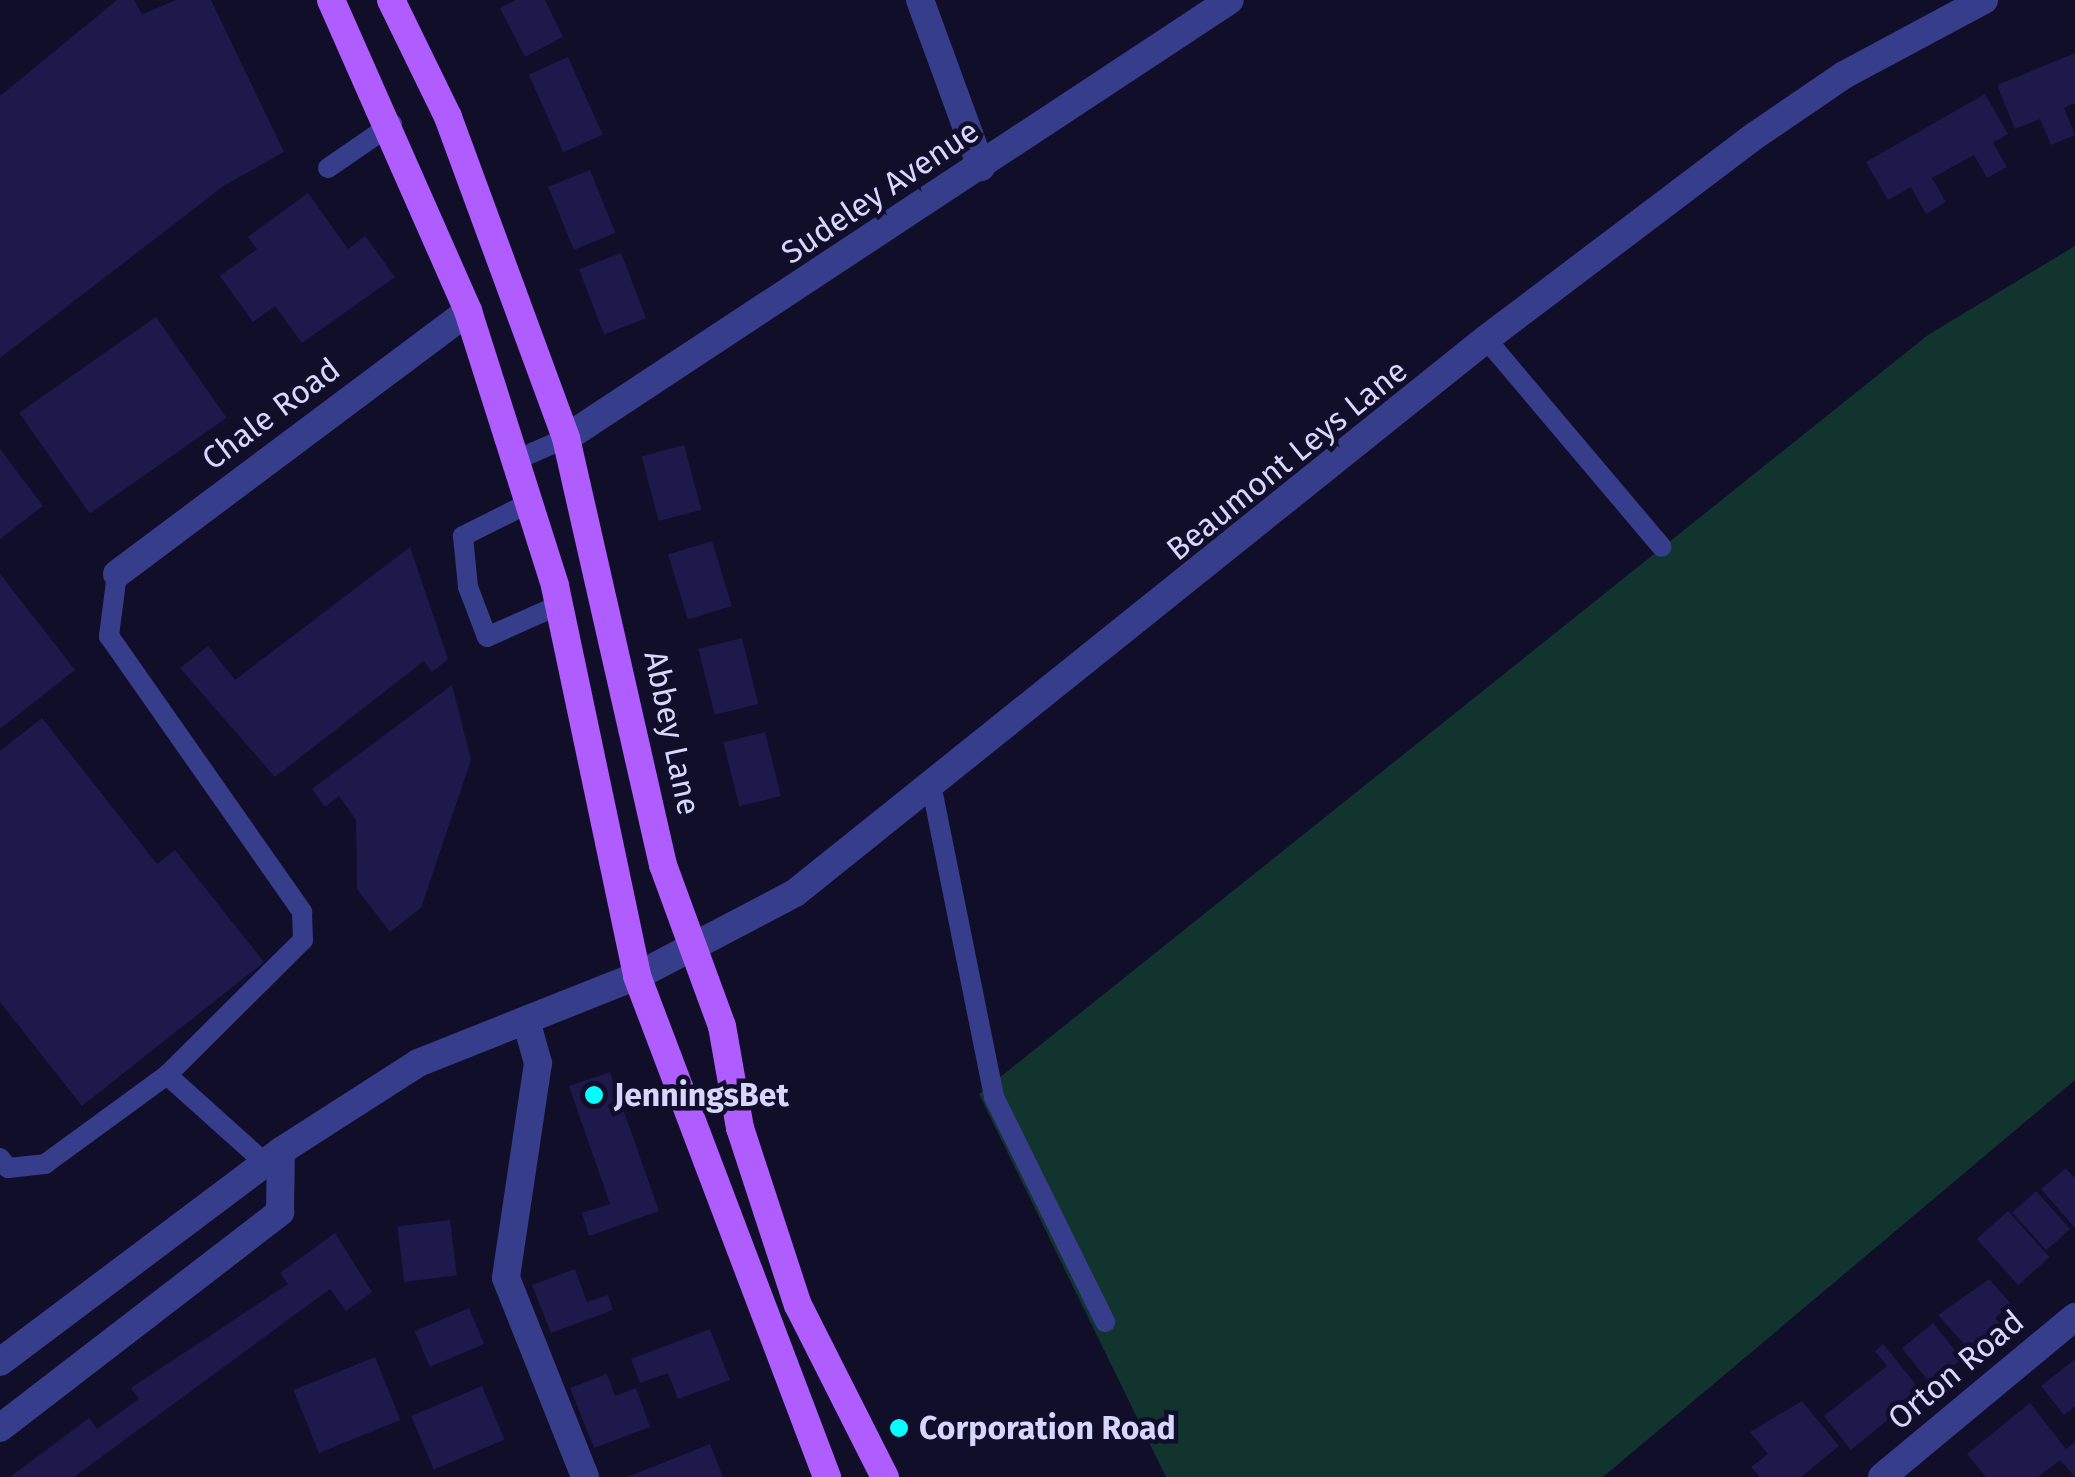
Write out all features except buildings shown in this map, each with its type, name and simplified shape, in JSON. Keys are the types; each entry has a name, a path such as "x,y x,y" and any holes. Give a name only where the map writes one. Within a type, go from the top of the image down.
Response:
{"main road":[{"path":"331,0 392,124 468,311 559,605 636,976 827,1477"},
{"name":"Abbey Lane","path":"392,0 448,117 566,438 688,954 722,1026 740,1128 798,1305 884,1477"}],"street":[{"path":"920,0 981,167"},
{"name":"Sudeley Avenue","path":"566,438 1230,0"},
{"name":"Beaumont Leys Lane","path":"636,976 688,954 795,893 932,789 1486,339 1829,84 1984,0"},
{"name":"Chale Road","path":"117,574 468,311"},
{"path":"0,1362 273,1157 418,1062 527,1024 636,976"},
{"path":"527,1024 538,1063 506,1278 586,1477"},
{"path":"0,1428 280,1212 273,1157"},
{"name":"Orton Road","path":"1882,1477 2075,1317"}],"lane":[{"path":"328,168 392,124"},
{"path":"1486,339 1662,547"},
{"path":"516,460 566,438"},
{"path":"529,503 464,536 468,587 487,637 559,605"},
{"path":"0,1158 8,1168 44,1164 168,1075 303,940 302,912 109,636 117,574"},
{"path":"932,789 994,1097 1105,1322"},
{"path":"168,1075 273,1157"}],"green space":[{"path":"2075,246 2075,1080 1603,1477 1166,1477 979,1094 1928,335"}],"place":[{"name":"JenningsBet","path":"594,1095"},
{"name":"Corporation Road","path":"899,1428"}]}
